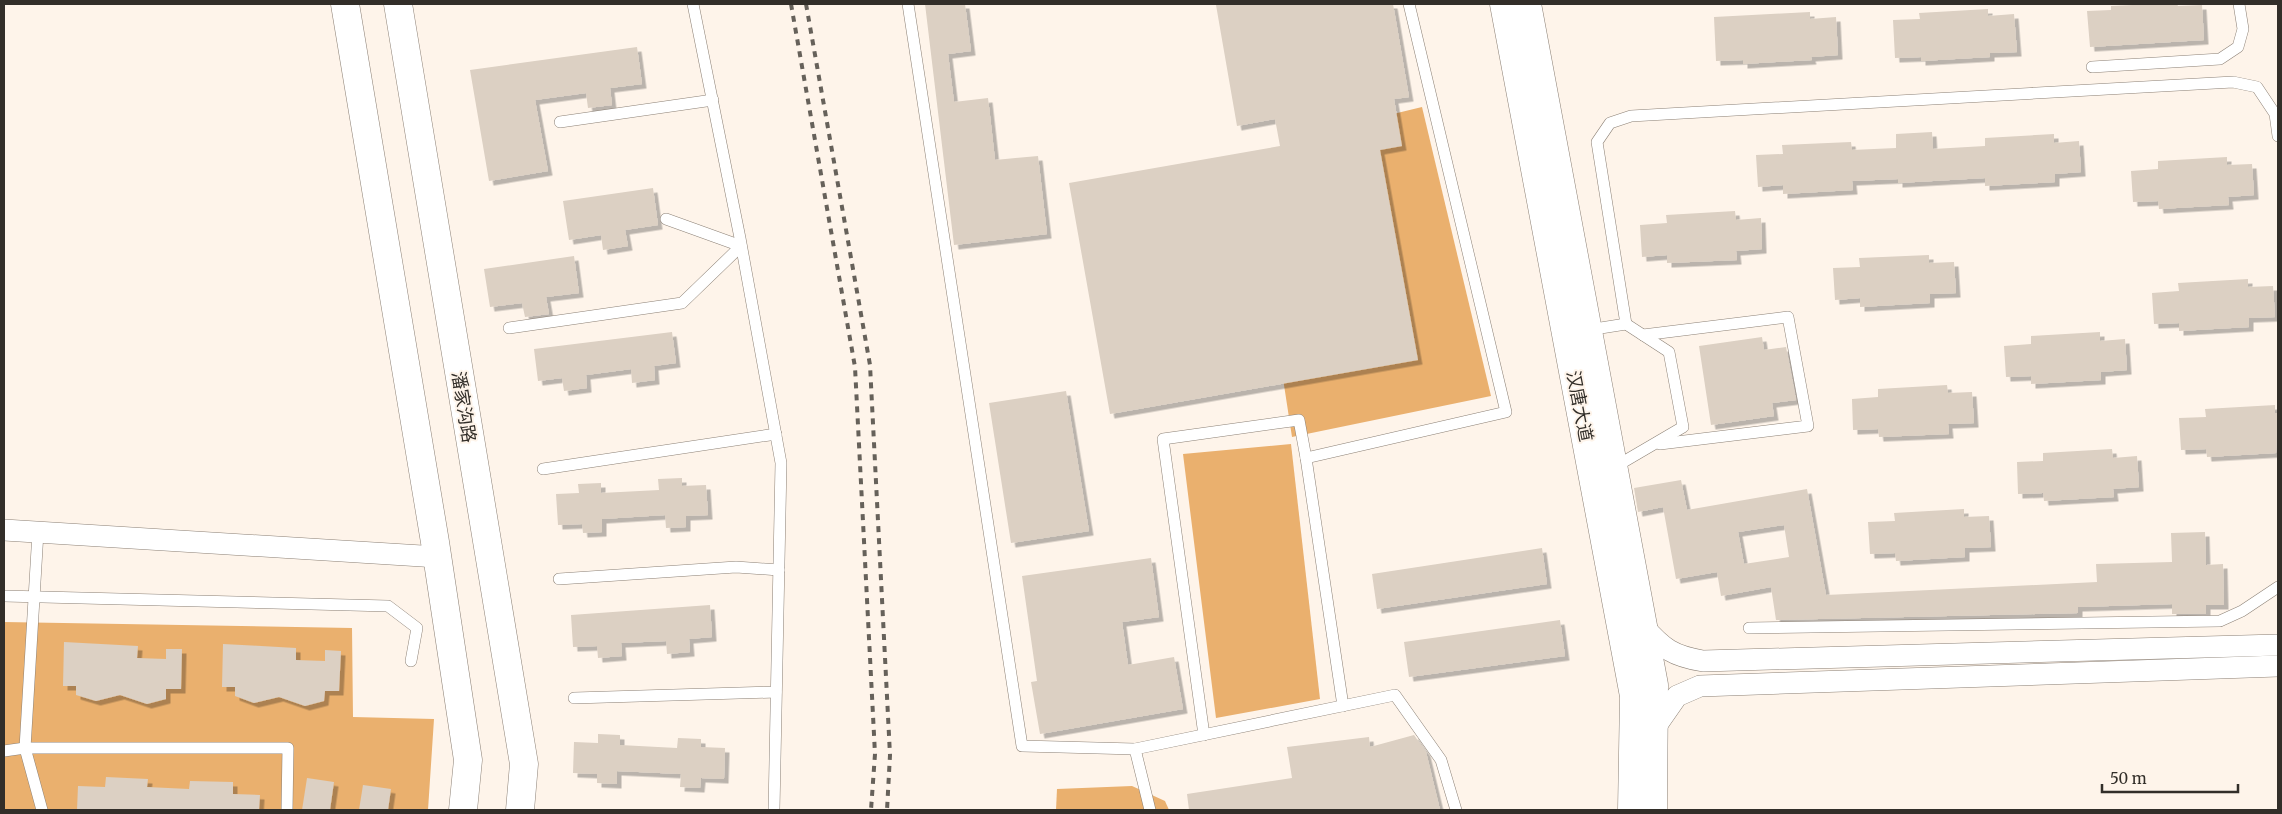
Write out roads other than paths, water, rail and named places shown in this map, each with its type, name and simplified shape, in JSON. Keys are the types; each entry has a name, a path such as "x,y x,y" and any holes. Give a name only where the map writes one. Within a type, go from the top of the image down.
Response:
{"street":[{"path":"346,4 438,557 468,760 463,810"},
{"name":"潘家沟路","path":"398,4 524,764 520,810"},
{"name":"汉唐大道","path":"1516,11 1588,330 1654,685 1653,810"},
{"name":"汉唐大道","path":"1516,11 1634,696 1632,810"},
{"path":"4,530 438,557"},
{"path":"1643,626 1661,647 1680,657 1703,661 2278,645"},
{"path":"1654,729 1677,696 1700,686 2278,666"}],"lane":[{"path":"693,4 713,100 781,462 774,810"},
{"path":"908,4 1022,746 1135,749 1395,695 1441,760 1456,810"},
{"path":"1306,458 1506,412 1409,4"},
{"path":"2092,68 2220,59 2238,47 2243,29 2239,4"},
{"path":"1626,324 1597,142 1610,124 1631,116 2233,82 2257,87 2275,114 2278,136"},
{"path":"560,122 713,100"},
{"path":"666,219 741,246"},
{"path":"509,328 682,303 741,246"},
{"path":"1644,335 1788,317 1808,426 1653,445"},
{"path":"1588,330 1626,324 1669,352 1683,428 1614,468"},
{"path":"1204,735 1163,439 1298,420 1306,458 1343,706"},
{"path":"543,468 776,434"},
{"path":"38,532 25,748 42,810"},
{"path":"559,580 736,567 779,570"},
{"path":"1749,628 2220,621 2242,611 2278,587"},
{"path":"4,596 388,606 417,628 411,661"},
{"path":"574,698 776,692"},
{"path":"4,751 25,748 288,748 286,810"},
{"path":"1135,749 1150,810"}],"railway":[{"path":"791,4 855,367 875,754 871,810"},
{"path":"806,4 870,365 890,755 887,810"}]}
